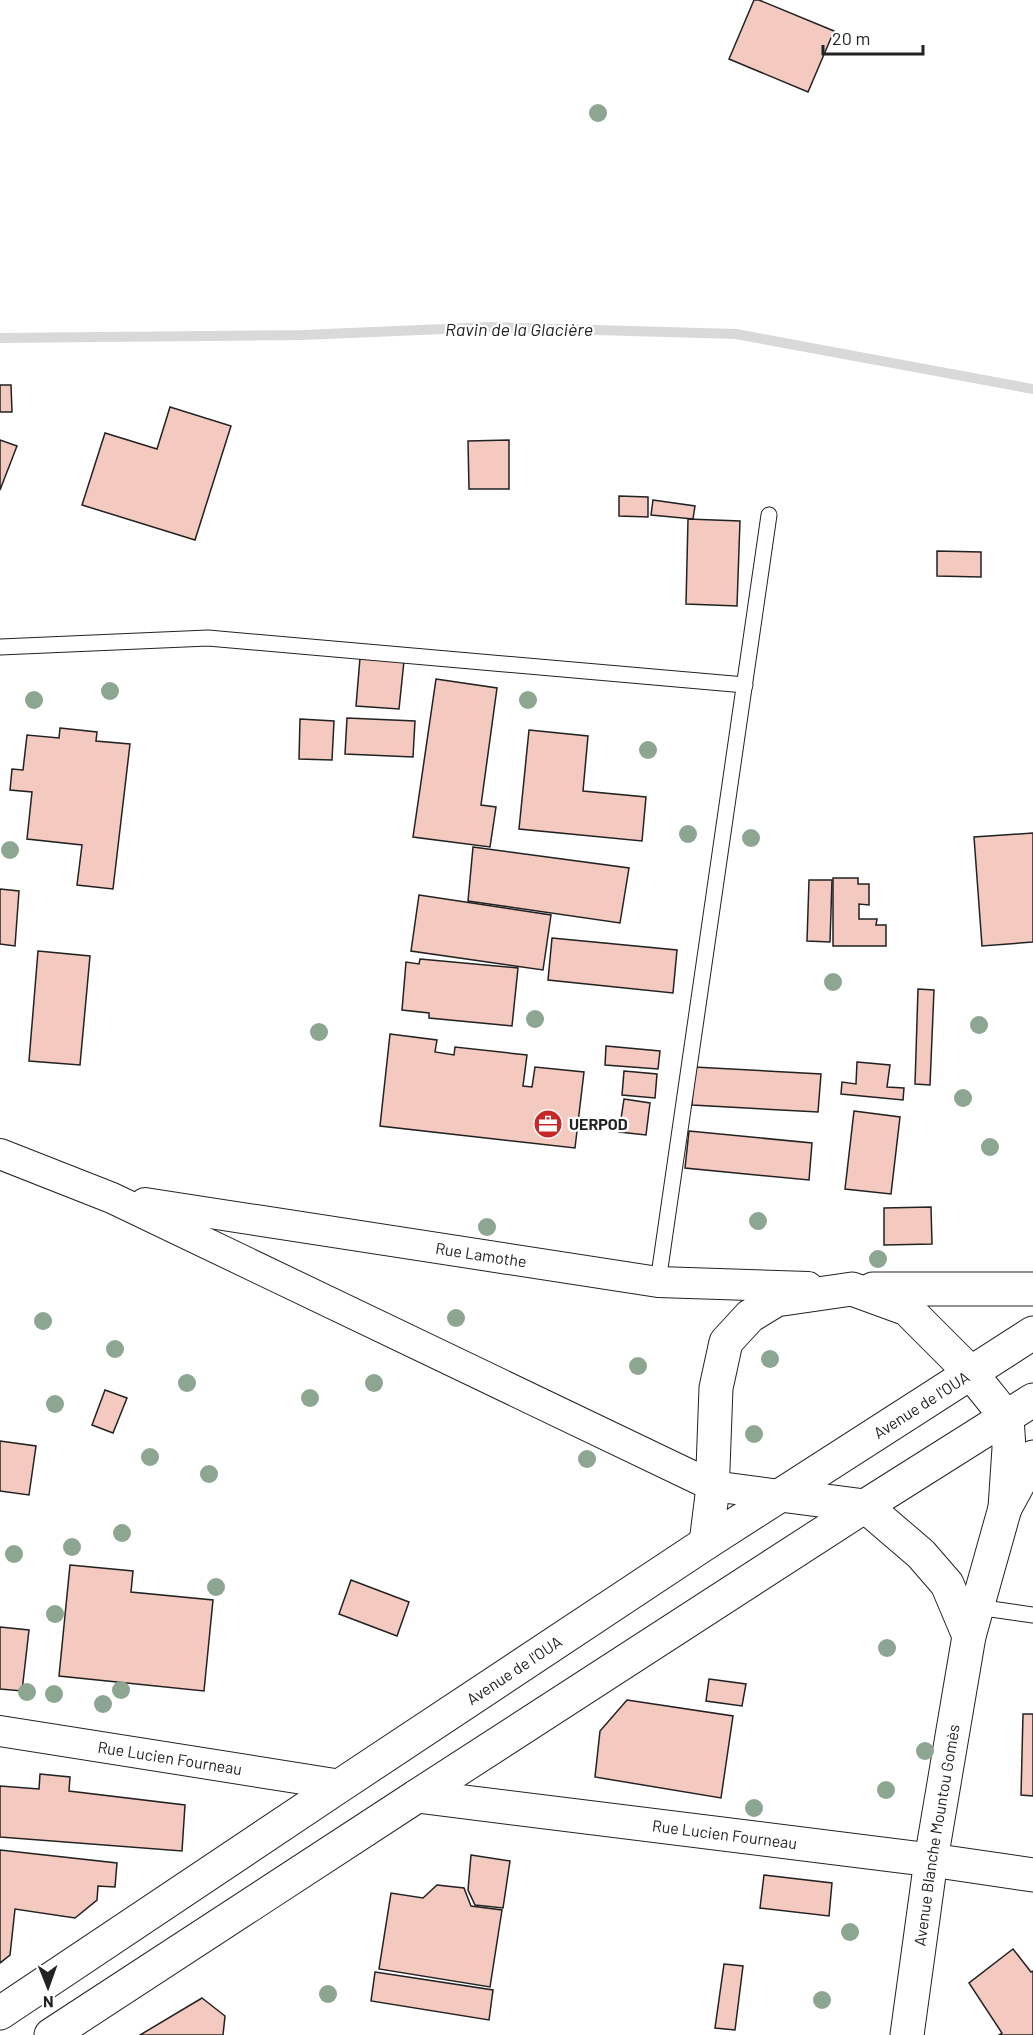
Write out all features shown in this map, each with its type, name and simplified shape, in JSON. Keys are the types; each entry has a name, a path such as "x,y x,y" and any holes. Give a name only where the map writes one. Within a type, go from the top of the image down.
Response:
{"main road":[{"path":"706,1543 712,1486 716,1388 726,1342 750,1316 776,1300 852,1289 1033,1288"},
{"path":"51,2035 865,1506 1020,1409 970,1372 907,1309 852,1289"},
{"name":"Avenue de l'OUA","path":"0,2013 706,1543 970,1372 1033,1334"},
{"name":"Avenue Blanche Mountou Gomès","path":"907,2035 931,1860 973,1621 1005,1508 1009,1448 1020,1409"},
{"path":"1005,1508 1033,1457"},
{"path":"780,1495 865,1506 906,1540 947,1584 973,1621"},
{"name":"Rue Lucien Fourneau","path":"417,1796 931,1860 1033,1875"}],"street":[{"name":"Rue Lamothe","path":"0,1154 112,1198 712,1486 780,1495"},
{"name":"Rue Lamothe","path":"112,1198 658,1282 852,1289"},
{"name":"Rue Lucien Fourneau","path":"0,1731 341,1785"}],"lane":[{"path":"658,1282 769,515"},
{"path":"0,647 208,638 745,685"},
{"path":"973,1621 1033,1615"}],"building":[{"path":"754,0 759,0 834,31 808,92 729,59"},
{"path":"0,385 11,385 12,412 0,412"},
{"path":"170,407 231,426 195,540 82,505 105,433 157,449"},
{"path":"0,440 17,446 0,490"},
{"path":"509,440 509,489 469,489 468,441"},
{"path":"619,496 648,497 648,517 619,516"},
{"path":"653,500 695,506 693,519 651,515"},
{"path":"688,519 740,521 737,606 686,604"},
{"path":"937,551 981,552 981,577 937,576"},
{"path":"360,658 404,661 399,709 356,706"},
{"path":"436,679 497,688 481,805 496,807 490,847 413,837"},
{"path":"347,718 415,721 413,757 345,754"},
{"path":"300,719 334,721 332,760 299,759"},
{"path":"60,728 97,732 96,741 130,744 113,889 77,885 82,845 27,839 32,792 10,790 12,769 23,770 27,735 59,738"},
{"path":"529,730 588,736 583,791 646,797 642,841 519,829"},
{"path":"1033,833 1033,942 982,946 974,837"},
{"path":"473,847 629,868 620,923 468,901"},
{"path":"833,878 858,878 858,884 869,884 869,905 859,904 859,919 877,919 876,925 886,925 886,946 833,946"},
{"path":"809,880 832,880 830,942 807,941"},
{"path":"0,889 19,891 15,946 0,944"},
{"path":"419,895 551,915 543,970 411,951"},
{"path":"552,938 677,950 673,993 548,980"},
{"path":"38,951 90,956 80,1065 29,1061"},
{"path":"420,959 518,968 512,1026 429,1018 429,1013 402,1010 406,962 419,964"},
{"path":"918,989 934,990 930,1085 915,1084"},
{"path":"390,1034 437,1040 435,1052 454,1055 455,1047 527,1055 523,1086 532,1087 535,1067 584,1072 575,1148 380,1126"},
{"path":"606,1046 660,1051 658,1069 605,1065"},
{"path":"857,1062 890,1065 887,1087 904,1088 903,1100 841,1094 842,1082 856,1084"},
{"path":"694,1067 821,1074 818,1112 692,1105"},
{"path":"624,1071 657,1074 655,1098 622,1095"},
{"path":"624,1099 650,1103 646,1135 619,1132"},
{"path":"854,1111 900,1117 891,1194 845,1189"},
{"path":"689,1131 812,1143 809,1180 685,1168"},
{"path":"931,1207 932,1244 884,1245 884,1208"},
{"path":"105,1390 127,1398 113,1433 92,1425"},
{"path":"0,1441 36,1446 29,1495 0,1491"},
{"path":"70,1565 133,1571 131,1592 213,1600 204,1691 59,1676"},
{"path":"351,1580 409,1602 397,1636 339,1614"},
{"path":"0,1627 29,1630 22,1691 0,1689"},
{"path":"709,1679 746,1684 742,1706 706,1701"},
{"path":"627,1700 733,1716 721,1798 595,1777 600,1731"},
{"path":"1023,1714 1033,1714 1033,1796 1021,1795"},
{"path":"40,1774 70,1777 69,1791 185,1805 182,1851 0,1837 0,1786 39,1789"},
{"path":"0,1850 117,1863 115,1887 98,1886 97,1900 75,1918 15,1909 10,1955 0,1963"},
{"path":"471,1855 510,1861 503,1908 475,1905 468,1890"},
{"path":"764,1875 832,1883 829,1916 760,1908"},
{"path":"437,1885 464,1888 471,1906 502,1910 490,1987 379,1969 391,1893 423,1898"},
{"path":"1013,1949 1031,1972 1033,1971 1033,2035 999,2035 1002,2033 969,1983"},
{"path":"724,1964 743,1966 735,2030 715,2028"},
{"path":"375,1972 493,1990 489,2020 371,2001"},
{"path":"202,1998 225,2016 223,2035 140,2035"}],"waterway":[{"name":"Ravin de la Glacière","path":"0,338 303,335 491,327 736,334 1033,389"}],"place":[{"name":"UERPOD","path":"548,1124"}]}
